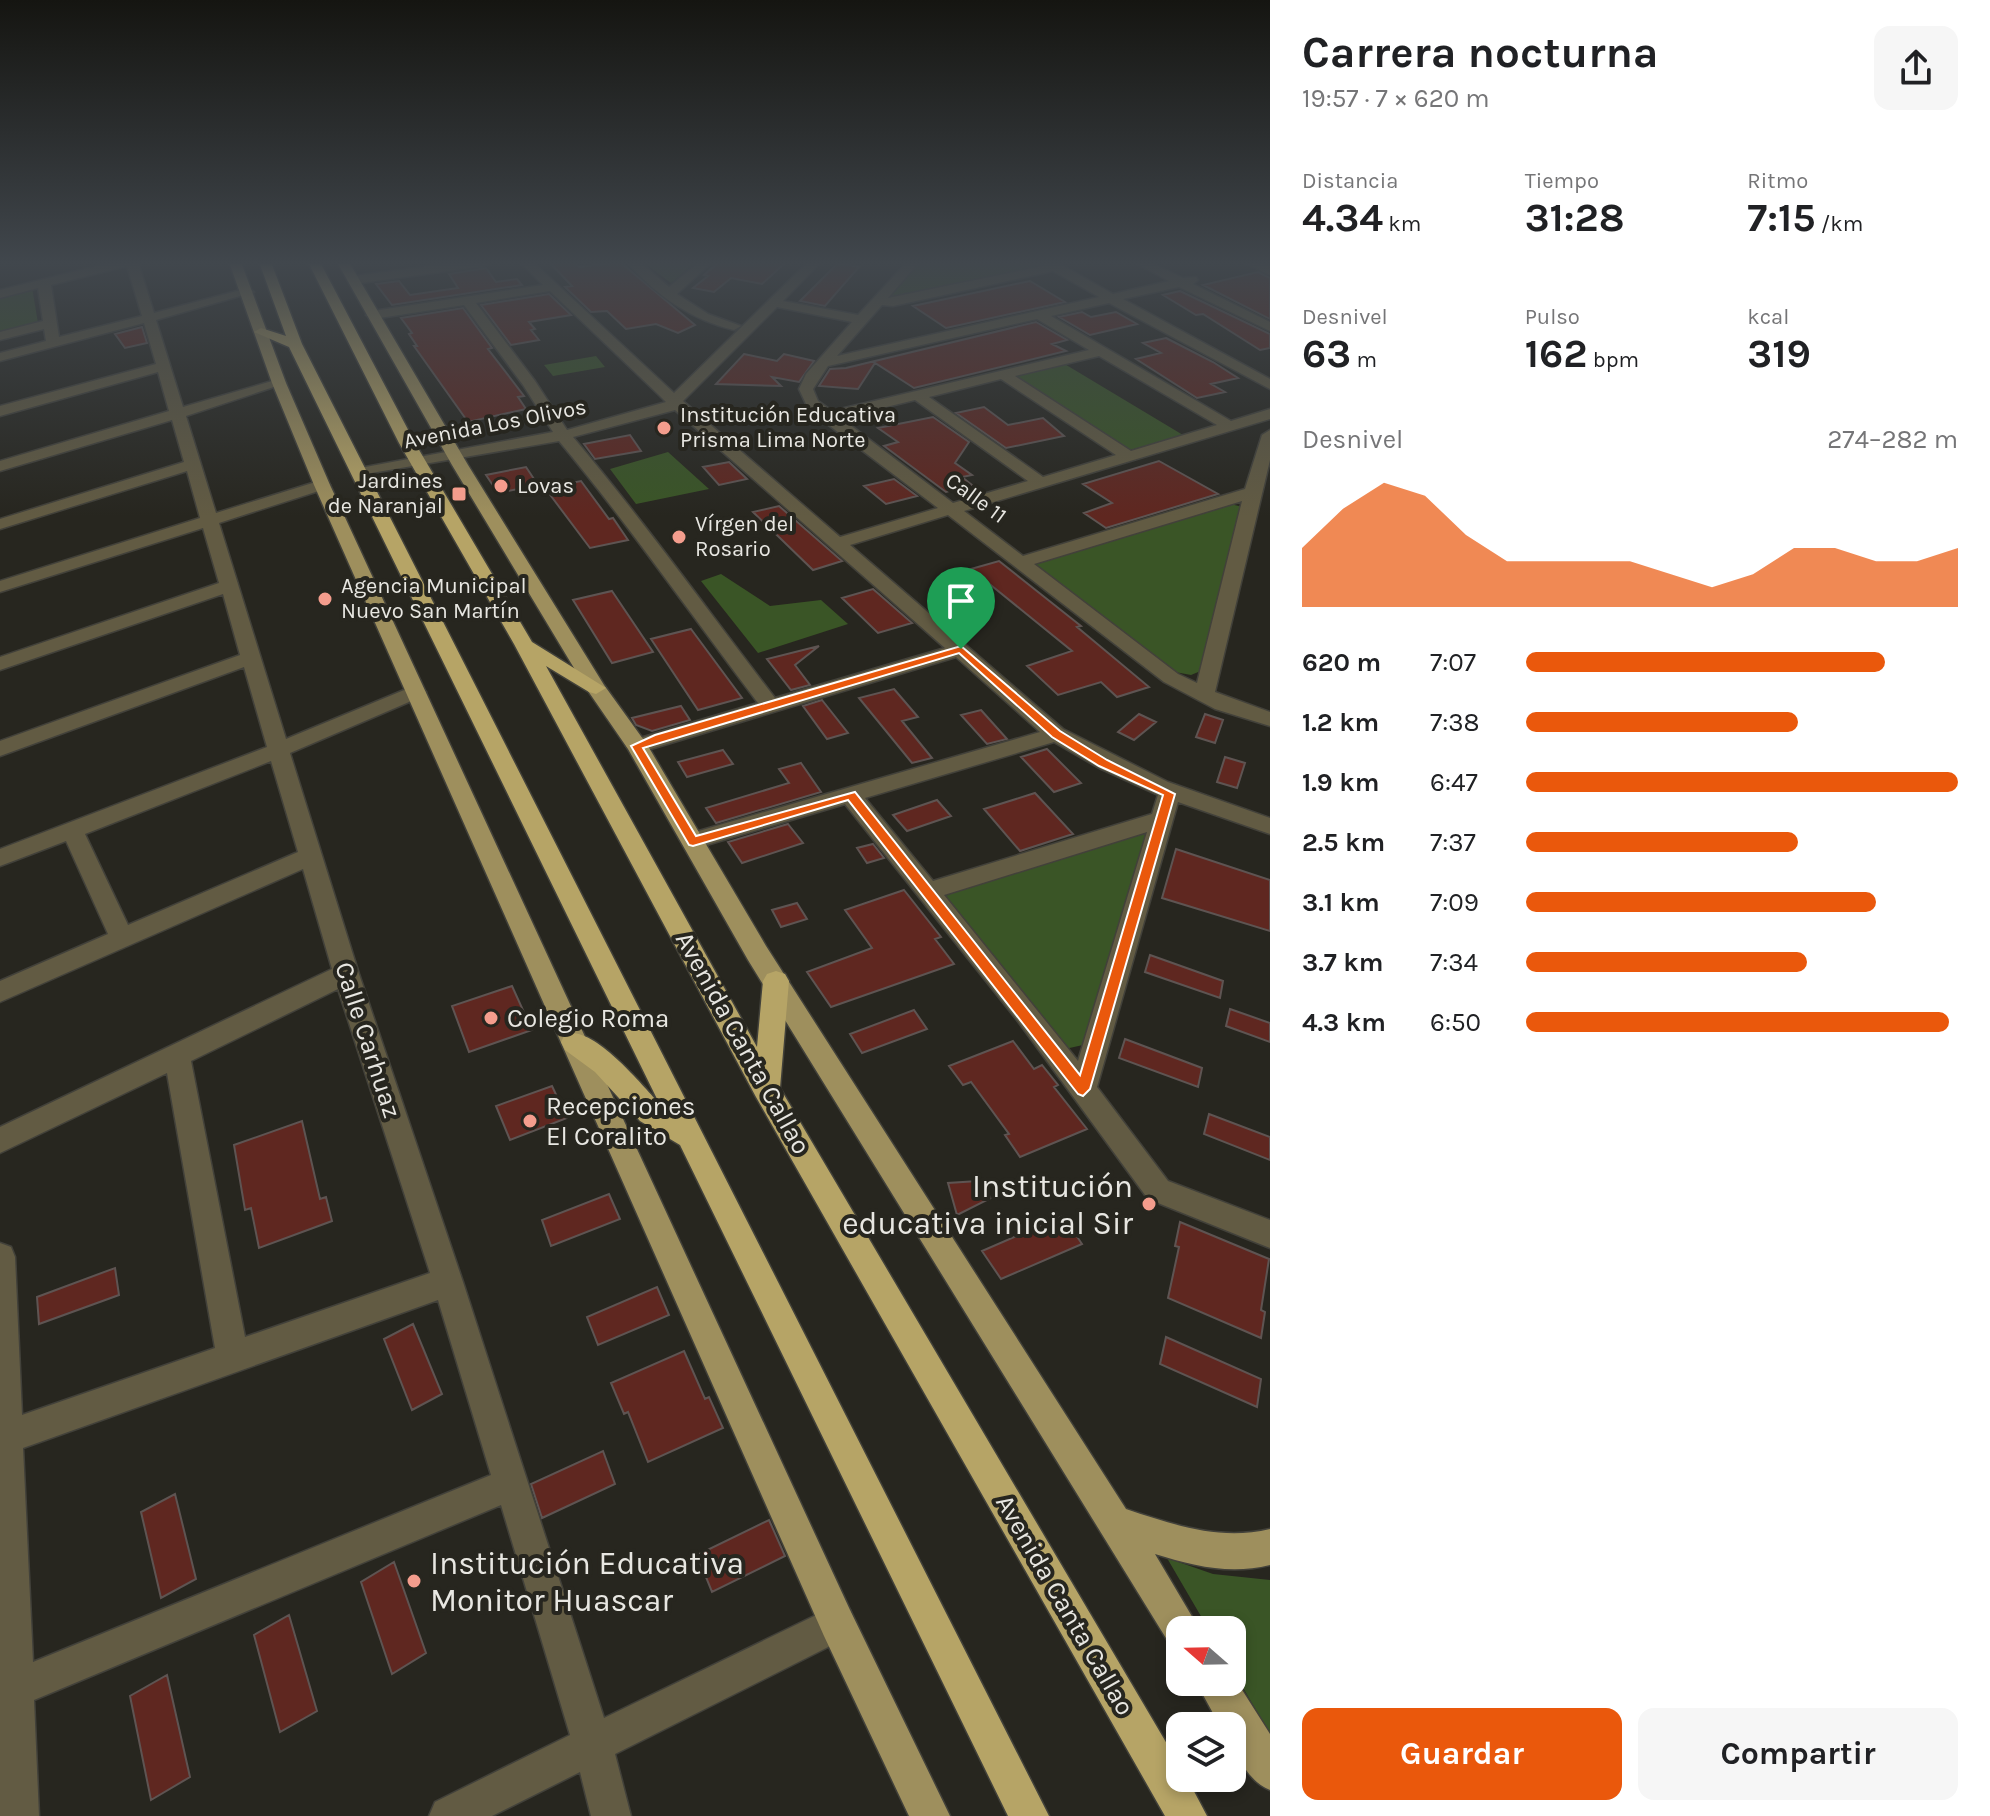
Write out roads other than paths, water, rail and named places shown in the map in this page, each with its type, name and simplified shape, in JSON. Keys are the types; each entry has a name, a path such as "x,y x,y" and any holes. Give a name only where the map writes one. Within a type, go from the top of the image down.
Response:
{"highway":[{"path":"296,347 1029,1816"},
{"name":"Avenida Canta Callao","path":"358,347 416,458 524,644 766,1089 1187,1816"},
{"path":"524,644 596,688"},
{"path":"766,1089 776,981"},
{"path":"574,1042 604,1064 650,1112 692,1138"}],"main road":[{"path":"266,347 322,485 837,1623 930,1816"},
{"path":"392,347 596,688 637,746 776,981 1173,1616"},
{"path":"1115,1523 1203,1549 1253,1553 1270,1547"},
{"path":"1224,1696 1270,1770"}],"street":[{"path":"0,357 39,347"},
{"name":"Calle Carhuaz","path":"158,347 346,974 448,1282 593,1745 611,1816"},
{"path":"502,347 561,431 629,514 663,566 771,706"},
{"path":"622,347 844,540 1067,721 1136,764 1174,780 1270,809"},
{"path":"626,347 674,393"},
{"name":"Avenida Los Olivos","path":"674,393 715,347"},
{"name":"Avenida Los Olivos","path":"358,469 648,415 725,347"},
{"name":"Calle 11","path":"838,347 811,377 806,389 812,403 827,417 1023,562 1171,678 1204,695 1270,719"},
{"path":"824,363 897,347"},
{"path":"1094,347 1229,426"},
{"path":"1201,347 1270,385"},
{"path":"827,417 1101,351"},
{"path":"0,411 164,366"},
{"path":"1002,374 1127,455"},
{"path":"0,466 279,383"},
{"path":"917,395 1038,481"},
{"path":"844,540 1270,414"},
{"path":"1204,695 1253,492 1270,435"},
{"path":"0,524 194,464"},
{"path":"0,587 322,485"},
{"path":"1023,562 1253,492"},
{"path":"844,540 1056,734 1103,763 1169,794 1270,826"},
{"path":"0,664 230,585"},
{"path":"637,746 961,649"},
{"path":"0,749 252,657"},
{"path":"0,858 279,750 416,692"},
{"path":"693,841 1056,734"},
{"path":"1083,1089 1169,794"},
{"path":"850,795 929,891 1158,1190 1270,1234"},
{"path":"929,891 1162,819"},
{"path":"72,830 122,939"},
{"path":"0,992 310,856"},
{"path":"0,1141 346,974"},
{"path":"177,1055 233,1358"},
{"path":"0,1257 7,1692 19,1816"},
{"path":"3,1438 448,1282"},
{"path":"7,1692 510,1484"},
{"path":"449,1816 837,1623"}],"place":[{"name":"Institución Educativa Prisma Lima Norte","path":"664,428"},
{"name":"Lovas","path":"501,486"},
{"name":"Jardines de Naranjal","path":"459,494"},
{"name":"Vírgen del Rosario","path":"679,537"},
{"name":"Agencia Municipal Nuevo San Martín","path":"325,599"},
{"name":"Colegio Roma","path":"491,1018"},
{"name":"Recepciones El Coralito","path":"530,1121"},
{"name":"Institución educativa inicial Sir","path":"1149,1204"},
{"name":"Institución Educativa Monitor Huascar","path":"414,1581"}]}
